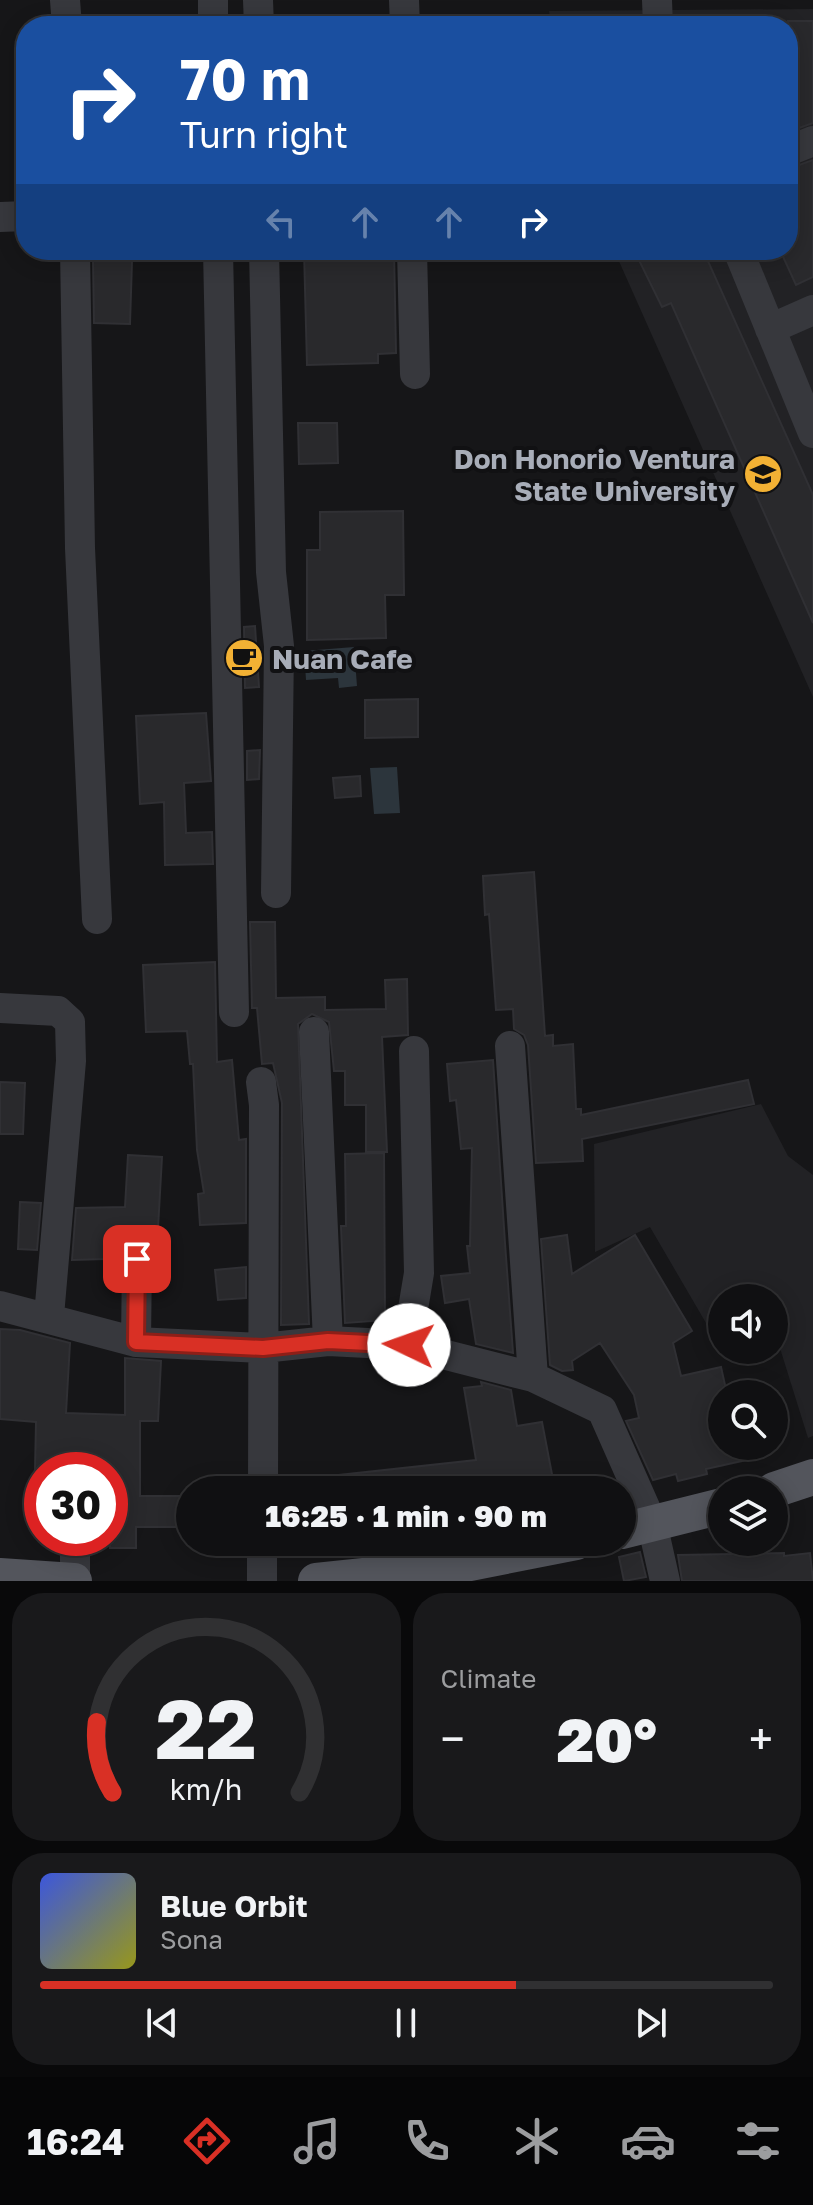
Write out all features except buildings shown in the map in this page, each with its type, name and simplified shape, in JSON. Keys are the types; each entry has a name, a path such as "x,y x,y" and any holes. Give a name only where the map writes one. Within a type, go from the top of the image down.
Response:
{"main road":[{"path":"788,1485 813,1477"},
{"path":"637,1527 708,1509"},
{"path":"316,1581 450,1567 505,1556"},
{"path":"0,1576 75,1581"}],"street":[{"path":"75,260 80,548 97,919"},
{"path":"218,260 234,1012"},
{"path":"264,260 271,572 279,646 276,893"},
{"path":"412,260 415,374"},
{"path":"742,260 813,433"},
{"path":"770,329 813,310"},
{"path":"0,1008 58,1011 70,1022 71,1061 49,1316"},
{"path":"314,1032 328,1341"},
{"path":"510,1046 533,1377"},
{"path":"407,1345 419,1273 414,1051"},
{"path":"261,1082 264,1105 263,1476"},
{"path":"136,1342 137,1259"},
{"path":"0,1306 49,1316 136,1342 263,1348 328,1341 407,1345 533,1377 602,1410 637,1527 665,1581"},
{"path":"75,1556 75,1581"},
{"path":"262,1556 262,1581"}],"shaded area":[{"name":"Don Honorio Ventura State University","path":"813,9 813,697 618,260 798,260 798,16 550,16 549,11"},
{"path":"354,647 357,686 339,688 338,678 306,680 304,651"},
{"path":"397,767 400,813 374,814 370,768"},
{"path":"761,1104 788,1156 813,1175 813,1436 808,1438 785,1364 788,1364 788,1284 708,1284 706,1323 650,1227 595,1252 594,1144"}],"place":[{"name":"Don Honorio Ventura State University","path":"763,474"},
{"name":"Nuan Cafe","path":"244,658"}],"route":[{"path":"137,1259 136,1342 263,1348 328,1341 409,1345"}]}
